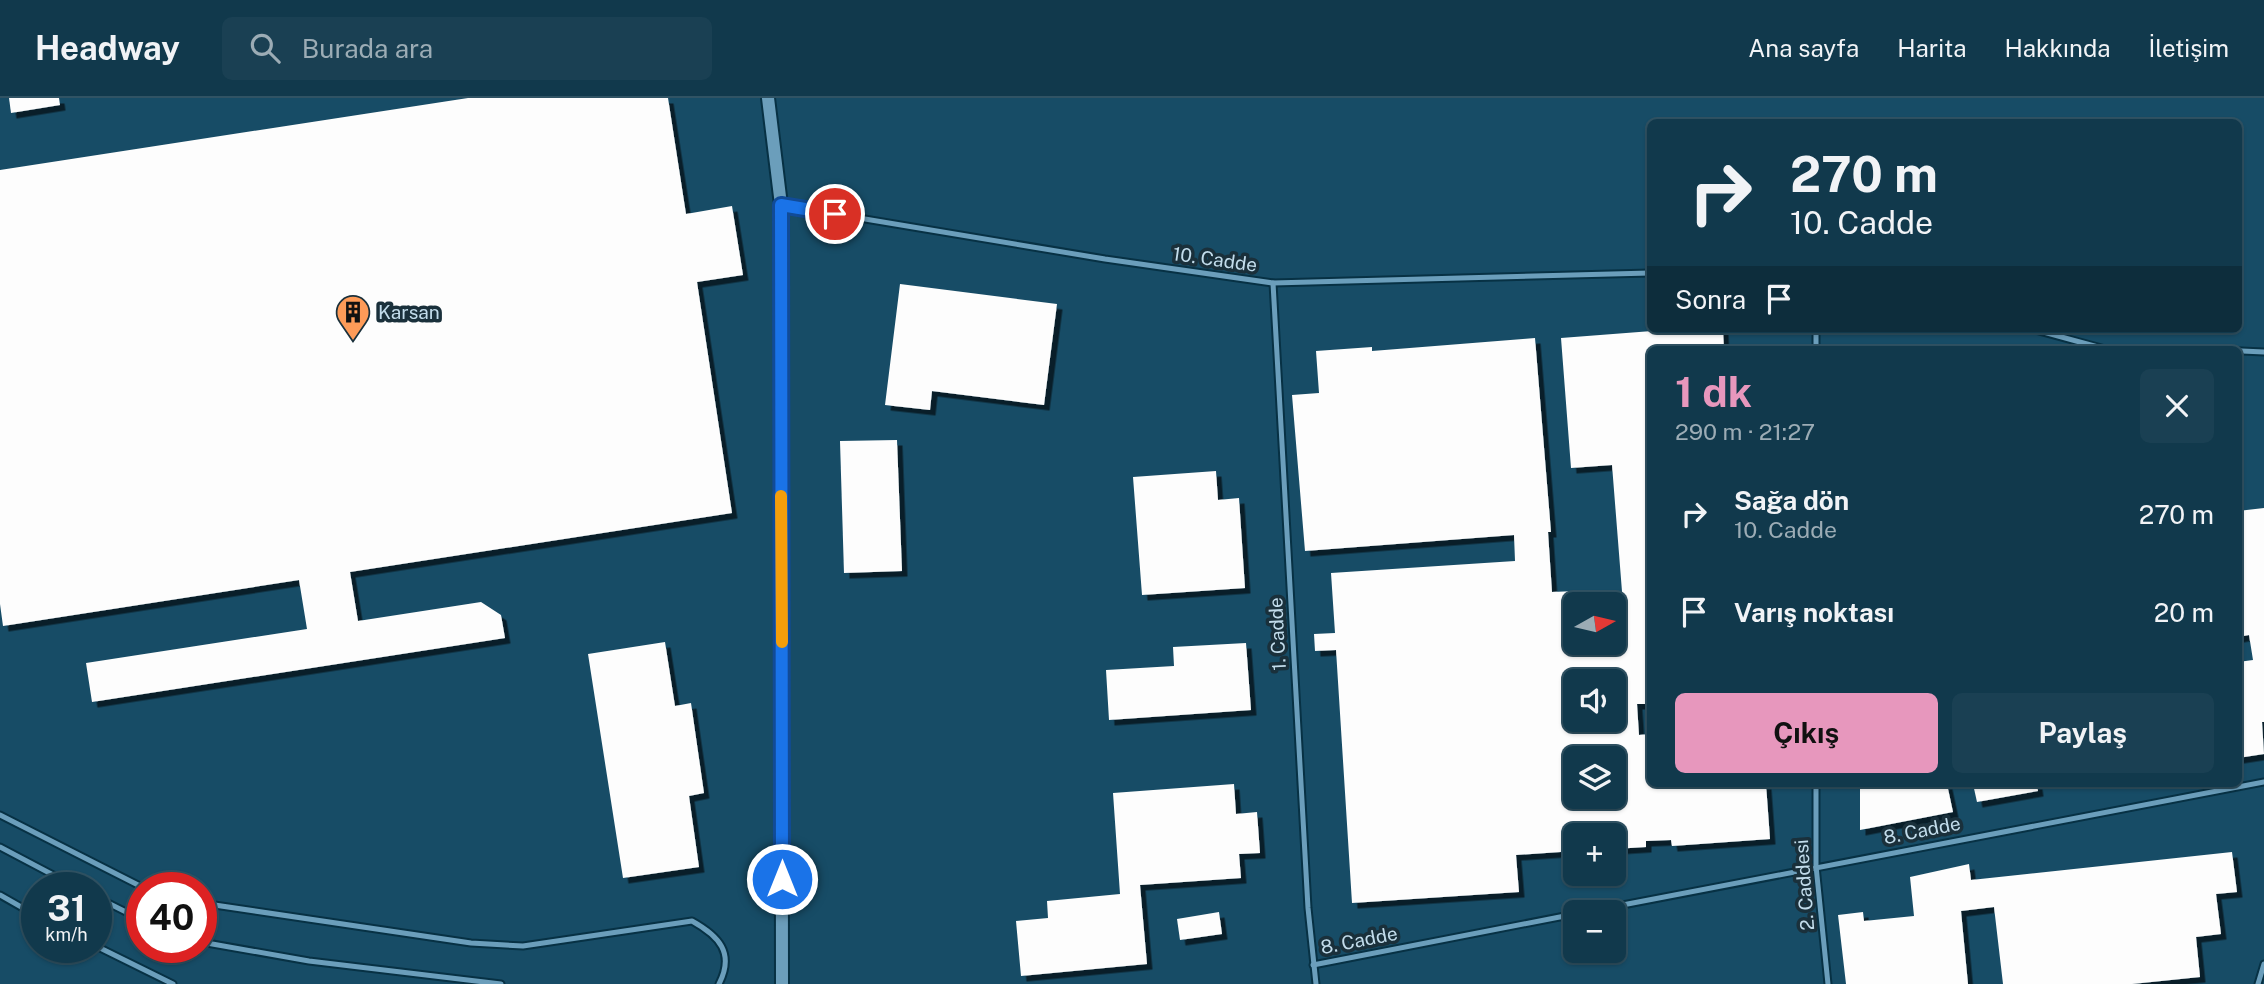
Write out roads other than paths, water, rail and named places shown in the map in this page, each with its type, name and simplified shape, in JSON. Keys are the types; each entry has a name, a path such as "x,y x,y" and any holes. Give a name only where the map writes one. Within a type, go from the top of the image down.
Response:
{"street":[{"path":"768,98 781,205 782,984"}],"lane":[{"name":"10. Cadde","path":"781,205 1105,259 1273,283 1647,273"},
{"name":"1. Cadde","path":"1273,283 1308,908 1316,984"},
{"path":"2047,333 2094,346"},
{"path":"2242,351 2264,352"},
{"name":"8. Cadde","path":"2242,786 2264,782"},
{"name":"2. Caddesi","path":"1816,787 1816,866 1828,984"},
{"name":"8. Cadde","path":"1626,904 2237,787"},
{"path":"0,815 126,879"},
{"path":"0,847 48,872"},
{"path":"0,895 21,907"},
{"path":"217,905 471,943 523,946 692,921 711,932 725,952 723,975 719,984"},
{"name":"8. Cadde","path":"1313,965 1563,916"},
{"path":"217,945 309,961 502,984"},
{"path":"112,954 173,984"},
{"path":"2258,984 2264,964"}],"place":[{"name":"Karsan","path":"353,342"}]}
